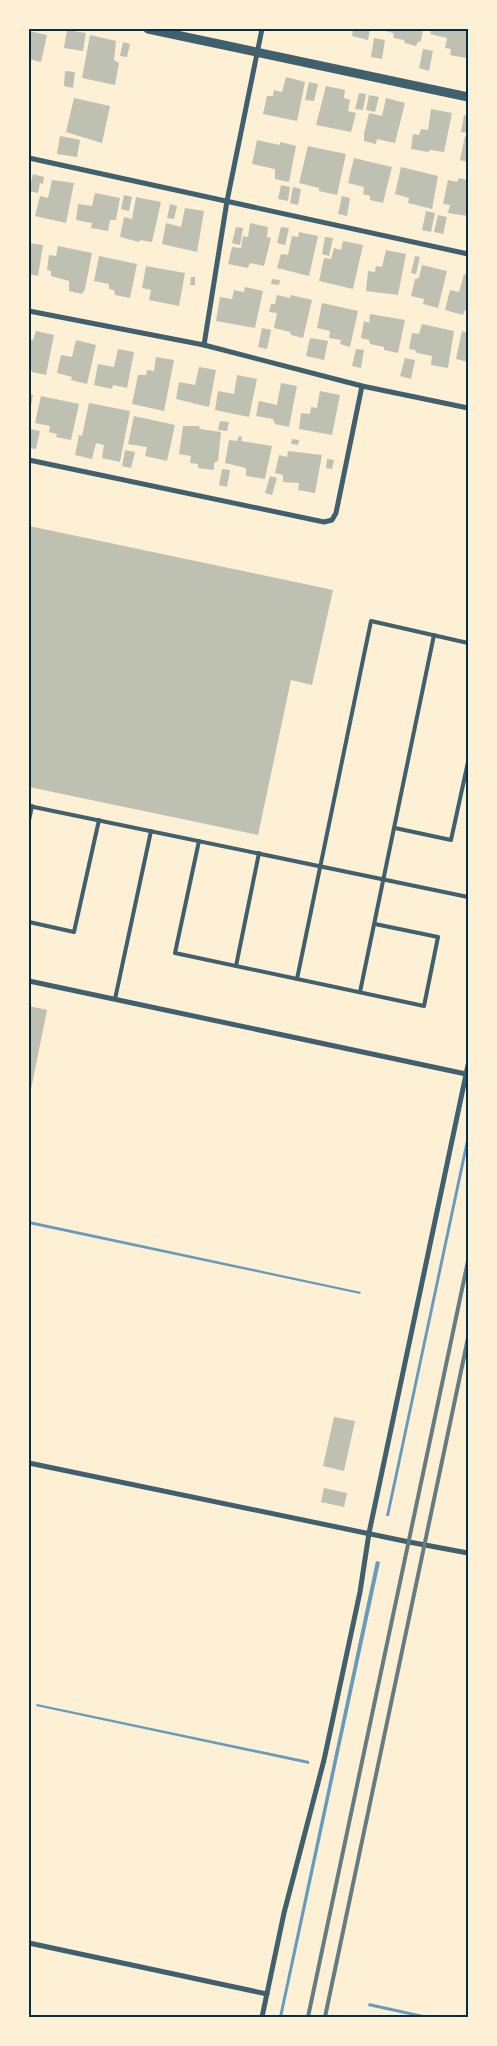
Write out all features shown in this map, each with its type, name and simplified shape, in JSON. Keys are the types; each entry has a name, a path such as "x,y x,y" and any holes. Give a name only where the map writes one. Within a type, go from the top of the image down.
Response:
{"street":[{"path":"148,29 468,97"},
{"path":"204,345 227,202 262,29"},
{"path":"29,158 468,254"},
{"path":"29,311 204,345 362,386 468,408"},
{"path":"29,460 324,522 332,520 336,513 362,386"},
{"path":"29,980 466,1074"},
{"path":"262,2017 284,1913 324,1760 360,1592 369,1533 468,1065"},
{"path":"29,1463 468,1553"},
{"path":"29,1943 267,1994"}],"lane":[{"path":"297,979 371,620 468,643"},
{"path":"360,992 434,635"},
{"path":"395,828 451,840 468,762"},
{"path":"29,820 30,806 468,897"},
{"path":"29,922 74,932 99,820"},
{"path":"114,999 150,831"},
{"path":"199,841 175,953 424,1006 438,937 375,924"},
{"path":"236,966 259,853"}],"water":[{"path":"468,1131 468,1145 389,1516 386,1516"},
{"path":"29,1221 361,1292 360,1294 29,1224"},
{"path":"376,1561 380,1562 282,2017 279,2017"},
{"path":"37,1704 309,1761 309,1764 36,1706"},
{"path":"369,2003 432,2017 419,2017 368,2006"}],"building":[{"path":"353,29 370,29 368,40 352,36"},
{"path":"377,29 423,29 421,41 416,46 405,43 404,40 394,38 393,33"},
{"path":"431,29 468,29 466,58 450,55 451,49 445,48 447,38 430,34"},
{"path":"67,30 86,33 83,51 64,48"},
{"path":"29,31 47,35 41,62 29,59"},
{"path":"90,35 116,41 114,60 119,63 115,85 82,78"},
{"path":"374,38 385,40 382,59 371,57"},
{"path":"123,42 130,44 127,57 120,56"},
{"path":"423,49 433,51 429,71 419,68"},
{"path":"65,71 75,72 73,88 64,86"},
{"path":"286,77 305,82 297,121 263,114 267,96 273,96 274,90 282,92"},
{"path":"309,82 318,84 314,101 305,100"},
{"path":"326,86 345,90 344,98 350,100 348,111 356,113 351,132 316,125"},
{"path":"359,93 366,94 363,110 355,109"},
{"path":"369,95 379,97 375,112 366,110"},
{"path":"74,98 110,106 102,143 66,132"},
{"path":"386,98 405,103 395,143 377,139 376,144 364,141 369,113 382,116"},
{"path":"431,109 452,113 444,152 411,149 413,134 419,135 421,129 428,130"},
{"path":"464,115 468,116 468,133 461,132"},
{"path":"60,136 80,140 77,157 57,154"},
{"path":"465,136 468,136 468,162 460,160"},
{"path":"257,140 279,145 281,142 296,146 289,182 275,179 275,169 252,164"},
{"path":"308,146 346,154 337,195 319,191 319,188 299,183"},
{"path":"354,158 392,167 383,203 370,200 370,196 363,194 364,187 348,183"},
{"path":"401,167 438,176 432,209 408,203 409,198 395,194"},
{"path":"33,174 44,177 43,184 40,183 38,193 29,191"},
{"path":"459,178 467,180 468,216 448,213 450,205 443,204 448,180 457,182"},
{"path":"52,180 74,183 66,223 35,216 40,196 48,198"},
{"path":"281,185 290,187 288,201 278,199"},
{"path":"293,187 301,189 298,205 290,203"},
{"path":"95,193 120,198 116,220 110,220 108,231 91,228 92,223 76,220 78,204 92,206"},
{"path":"124,195 132,197 129,211 121,209"},
{"path":"342,196 350,198 347,216 338,214"},
{"path":"136,197 161,202 152,242 140,240 139,242 120,237 124,217 132,219"},
{"path":"170,204 177,206 174,219 167,218"},
{"path":"185,208 204,211 197,252 162,244 166,223 181,227"},
{"path":"426,211 435,213 431,232 422,230"},
{"path":"438,215 447,217 443,234 434,232"},
{"path":"250,223 268,227 267,237 271,238 264,266 250,263 248,268 228,264 232,247 241,248 243,236 248,237"},
{"path":"236,227 243,228 240,245 232,243"},
{"path":"281,227 289,228 285,245 277,243"},
{"path":"299,232 318,236 309,276 277,268 281,254 288,255 292,236 298,237"},
{"path":"325,237 333,238 329,256 322,254"},
{"path":"343,241 363,245 353,289 319,281 324,258 331,259 334,248 341,250"},
{"path":"29,243 43,245 38,276 29,274"},
{"path":"58,246 92,253 85,289 82,294 69,291 69,281 51,276 51,271 47,270 49,255 56,256"},
{"path":"386,250 406,254 398,295 366,291 368,271 375,272 376,266 382,267"},
{"path":"99,256 137,264 130,298 115,295 114,290 109,289 109,284 94,281"},
{"path":"415,256 420,257 416,274 411,273"},
{"path":"422,265 447,271 438,308 423,304 424,299 411,296 415,279 419,278"},
{"path":"146,266 185,273 179,306 149,300 151,290 142,288"},
{"path":"464,274 468,275 468,311 465,310 463,315 445,310 450,290 459,292"},
{"path":"191,277 195,277 195,285 190,285"},
{"path":"272,279 280,280 279,285 271,284"},
{"path":"245,287 263,291 255,328 216,321 220,297 232,299 234,290 244,292"},
{"path":"277,295 290,298 291,295 312,300 303,338 274,328 277,313 269,312 271,304 275,304"},
{"path":"322,303 358,311 350,347 340,344 341,340 329,338 330,331 317,328"},
{"path":"370,314 405,320 398,353 384,350 384,347 370,344 369,340 361,338 364,321 369,323"},
{"path":"422,324 454,331 448,368 431,365 432,356 409,349 412,333 419,334"},
{"path":"262,328 271,330 267,349 258,347"},
{"path":"36,331 54,335 46,375 32,372 29,368 29,340 33,340"},
{"path":"462,331 468,333 468,362 456,359"},
{"path":"310,338 328,341 324,360 306,356"},
{"path":"76,340 96,345 87,384 71,380 72,377 57,373 61,355 72,357"},
{"path":"118,349 134,352 127,388 113,385 112,389 94,385 98,364 114,367"},
{"path":"356,349 364,350 361,368 352,366"},
{"path":"156,357 174,360 164,411 132,404 138,375 146,375 147,370 154,371"},
{"path":"405,358 415,360 411,379 400,376"},
{"path":"199,367 216,370 209,407 176,399 179,382 195,385"},
{"path":"237,375 257,379 249,417 215,410 218,391 234,394"},
{"path":"281,383 297,386 289,427 275,424 273,419 256,416 259,401 277,405"},
{"path":"320,391 340,395 332,435 299,429 301,413 310,414 311,407 317,408"},
{"path":"29,394 33,395 30,411 29,411"},
{"path":"41,396 79,404 71,440 56,437 57,434 49,432 50,426 35,423"},
{"path":"89,403 130,411 120,462 102,458 104,445 96,443 92,459 75,455 79,435 82,436"},
{"path":"134,416 175,425 167,461 145,456 147,447 128,444"},
{"path":"220,421 229,422 227,431 218,430"},
{"path":"183,426 199,426 200,429 221,432 218,461 214,463 214,470 198,468 198,464 190,463 191,456 179,454"},
{"path":"30,429 40,431 36,449 29,448"},
{"path":"239,436 242,437 241,441 272,446 265,479 246,476 246,468 225,463 229,440 237,441"},
{"path":"292,439 299,440 298,445 291,444"},
{"path":"125,450 135,452 131,468 122,466"},
{"path":"288,451 322,455 315,493 298,490 299,483 283,482 283,475 275,473 279,455 287,457"},
{"path":"327,459 334,460 332,469 326,468"},
{"path":"222,469 230,470 227,487 219,485"},
{"path":"270,476 277,478 272,495 265,493"},
{"path":"29,526 333,590 312,685 291,680 258,835 29,787"},
{"path":"29,1006 47,1010 30,1094 29,1094"},
{"path":"334,1417 355,1421 344,1471 323,1466"},
{"path":"324,1488 347,1493 344,1507 321,1502"}],"railway":[{"path":"308,2017 468,1261"},
{"path":"325,2017 468,1338"}]}
